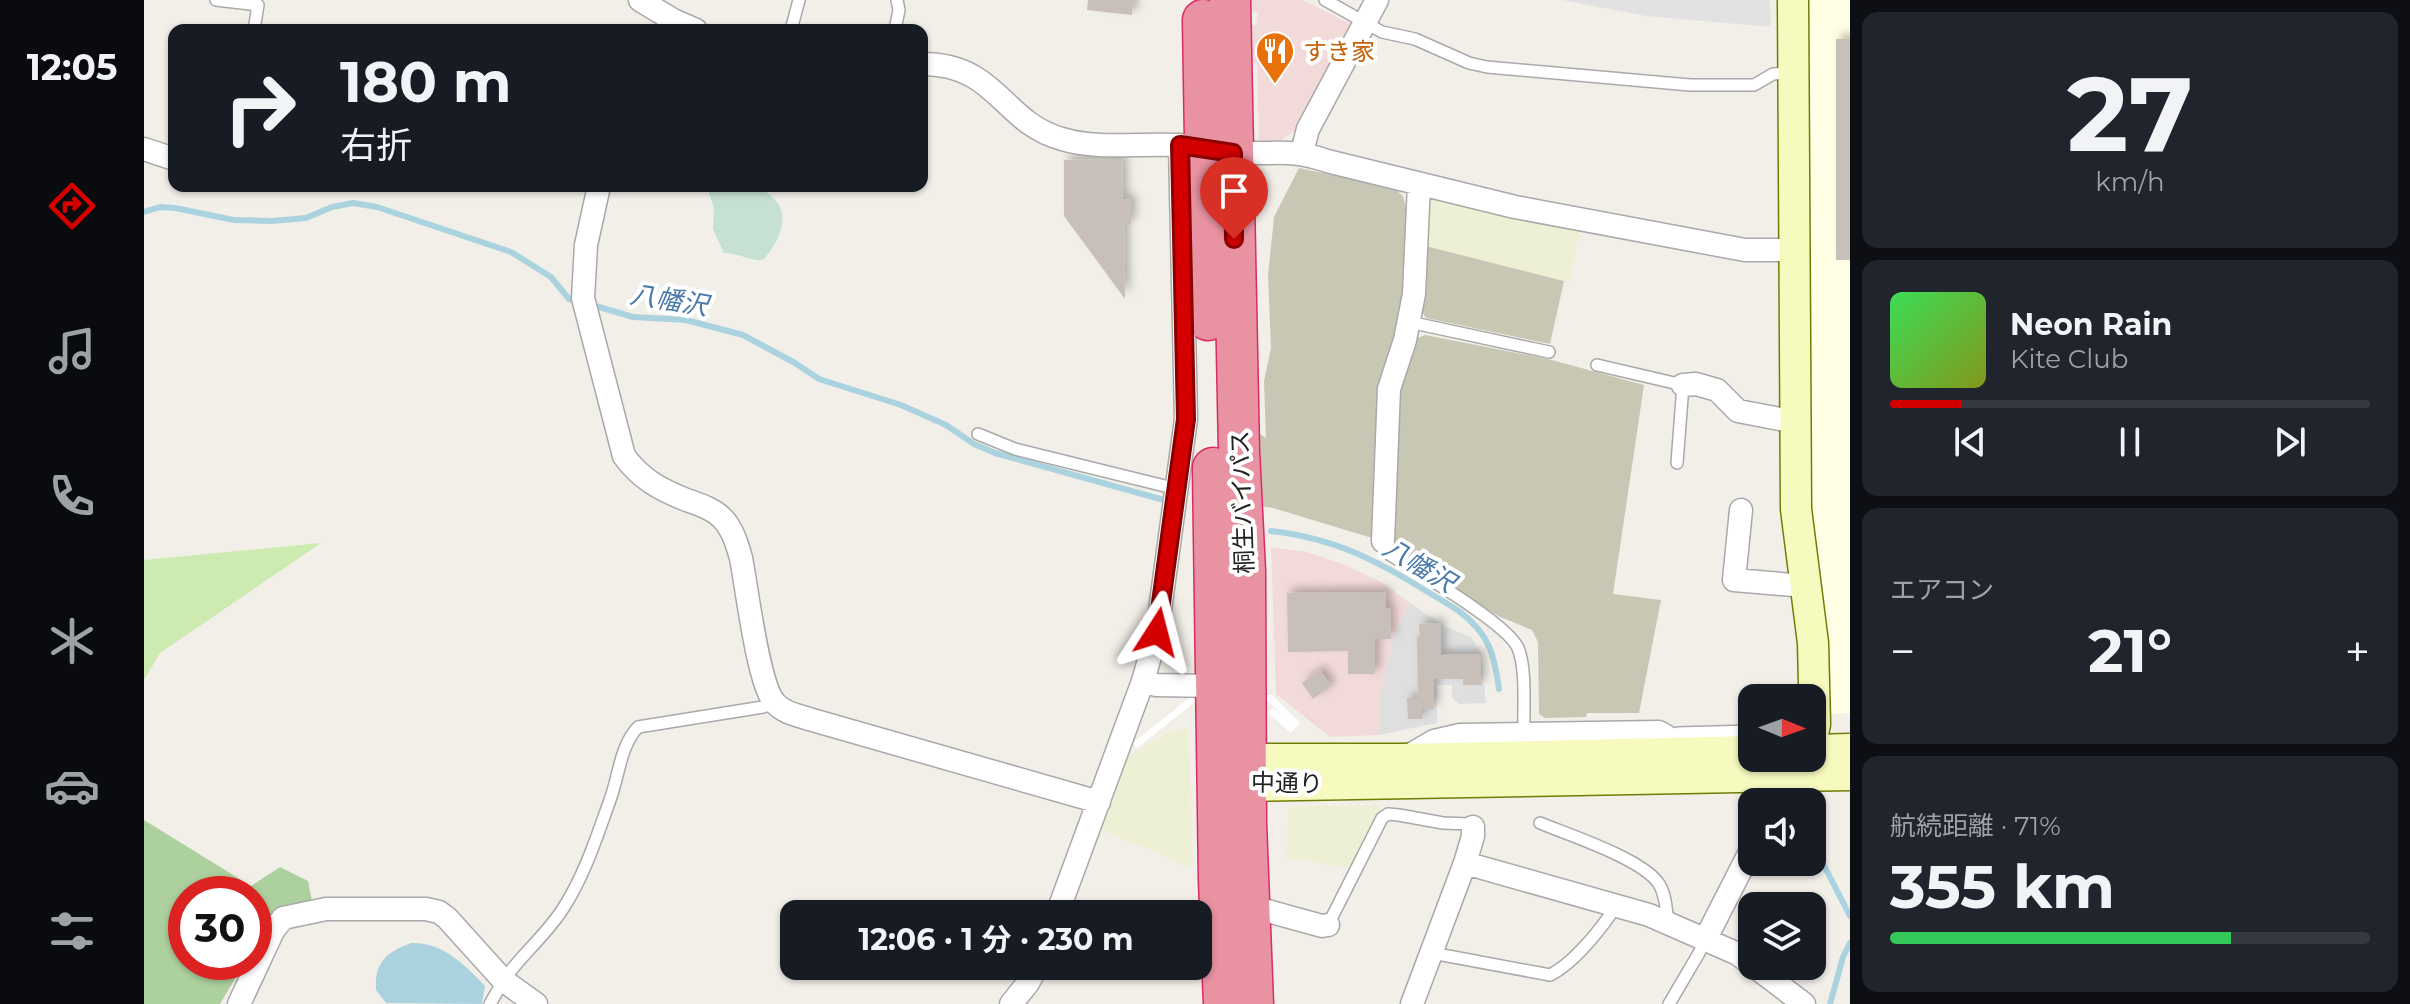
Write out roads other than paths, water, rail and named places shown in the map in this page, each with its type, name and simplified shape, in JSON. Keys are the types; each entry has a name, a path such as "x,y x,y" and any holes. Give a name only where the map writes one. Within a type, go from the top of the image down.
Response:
{"highway":[{"name":"桐生バイパス","path":"1203,0 1216,686 1237,772 1249,910 1253,1004"},
{"name":"桐生バイパス","path":"1224,1004 1245,571 1239,452 1206,149 1230,0"}],"street":[{"path":"640,0 670,24"},
{"path":"1302,152 1308,129 1377,0"},
{"path":"1793,0 1796,509 1813,643 1815,684"},
{"path":"928,64 944,64 972,74 1035,128 1064,140 1085,144 1302,152 1327,161 1515,207 1745,250 1795,250"},
{"path":"144,149 168,157"},
{"path":"1062,900 1143,681 1157,632 1186,419 1206,149"},
{"path":"1383,541 1389,389 1414,294 1419,184"},
{"path":"598,192 586,245 584,306 624,456 636,472 652,483 722,518 736,541 764,678 774,703 786,712 1099,802"},
{"path":"1683,385 1696,384 1717,390 1738,411 1796,422"},
{"path":"1741,510 1734,580 1805,586"},
{"path":"1143,681 1156,685 1216,686"},
{"path":"1402,759 1426,744 1450,736 1659,732 1669,744"},
{"name":"中通り","path":"1237,772 1669,744 1738,750"},
{"path":"1826,750 1850,749"},
{"name":"中通り","path":"1237,772 1738,768"},
{"name":"中通り","path":"1826,771 1850,775"},
{"path":"1412,1004 1465,863 1473,827"},
{"path":"1465,863 1668,922 1738,954"},
{"path":"1705,940 1738,875"},
{"path":"239,1004 273,931 283,918 326,909 426,909 439,912 504,981 536,1004"},
{"path":"1249,910 1264,910 1328,925"},
{"path":"1011,1004 1030,980"},
{"path":"1773,980 1804,1004"}],"lane":[{"path":"216,0 258,5 255,24"},
{"path":"793,24 799,0"},
{"path":"896,24 897,0"},
{"path":"1325,0 1382,32 1415,39 1469,63 1487,67 1690,85 1754,85 1773,74 1794,73"},
{"path":"1409,322 1549,352"},
{"path":"1597,365 1683,385 1677,463"},
{"path":"978,434 1015,449 1175,498"},
{"path":"1383,541 1384,549 1389,554 1473,609 1513,640 1522,661 1524,734"},
{"path":"490,1004 510,971 552,924 574,890 594,846 627,743 638,727 774,703"},
{"path":"1669,744 1678,733 1738,731"},
{"path":"1328,925 1382,818 1388,814 1399,815 1443,823 1470,824 1473,827"},
{"path":"1540,823 1622,857 1645,870 1661,889 1668,922"},
{"path":"1432,953 1550,975 1560,970 1606,922 1616,905"},
{"path":"1669,1004 1705,940"}],"water":[{"path":"411,943 433,946 461,963 485,986 482,1004 386,1003 376,990 377,972 389,954"}],"waterway":[{"name":"八幡沢","path":"144,212 160,207 175,208 234,220 272,221 306,218 332,207 353,203 377,207 511,252 551,277 569,299 578,301"},
{"name":"八幡沢","path":"589,304 633,317 686,320 743,335 819,379 901,405 946,425 974,444 995,453 1171,502"},
{"name":"八幡沢","path":"1271,531 1324,542 1370,559 1459,611 1484,636 1495,665 1499,689"},
{"name":"八幡沢","path":"1826,869 1850,916"},
{"path":"1830,1004 1850,943"}],"place":[{"name":"すき家","path":"1275,85"}]}
